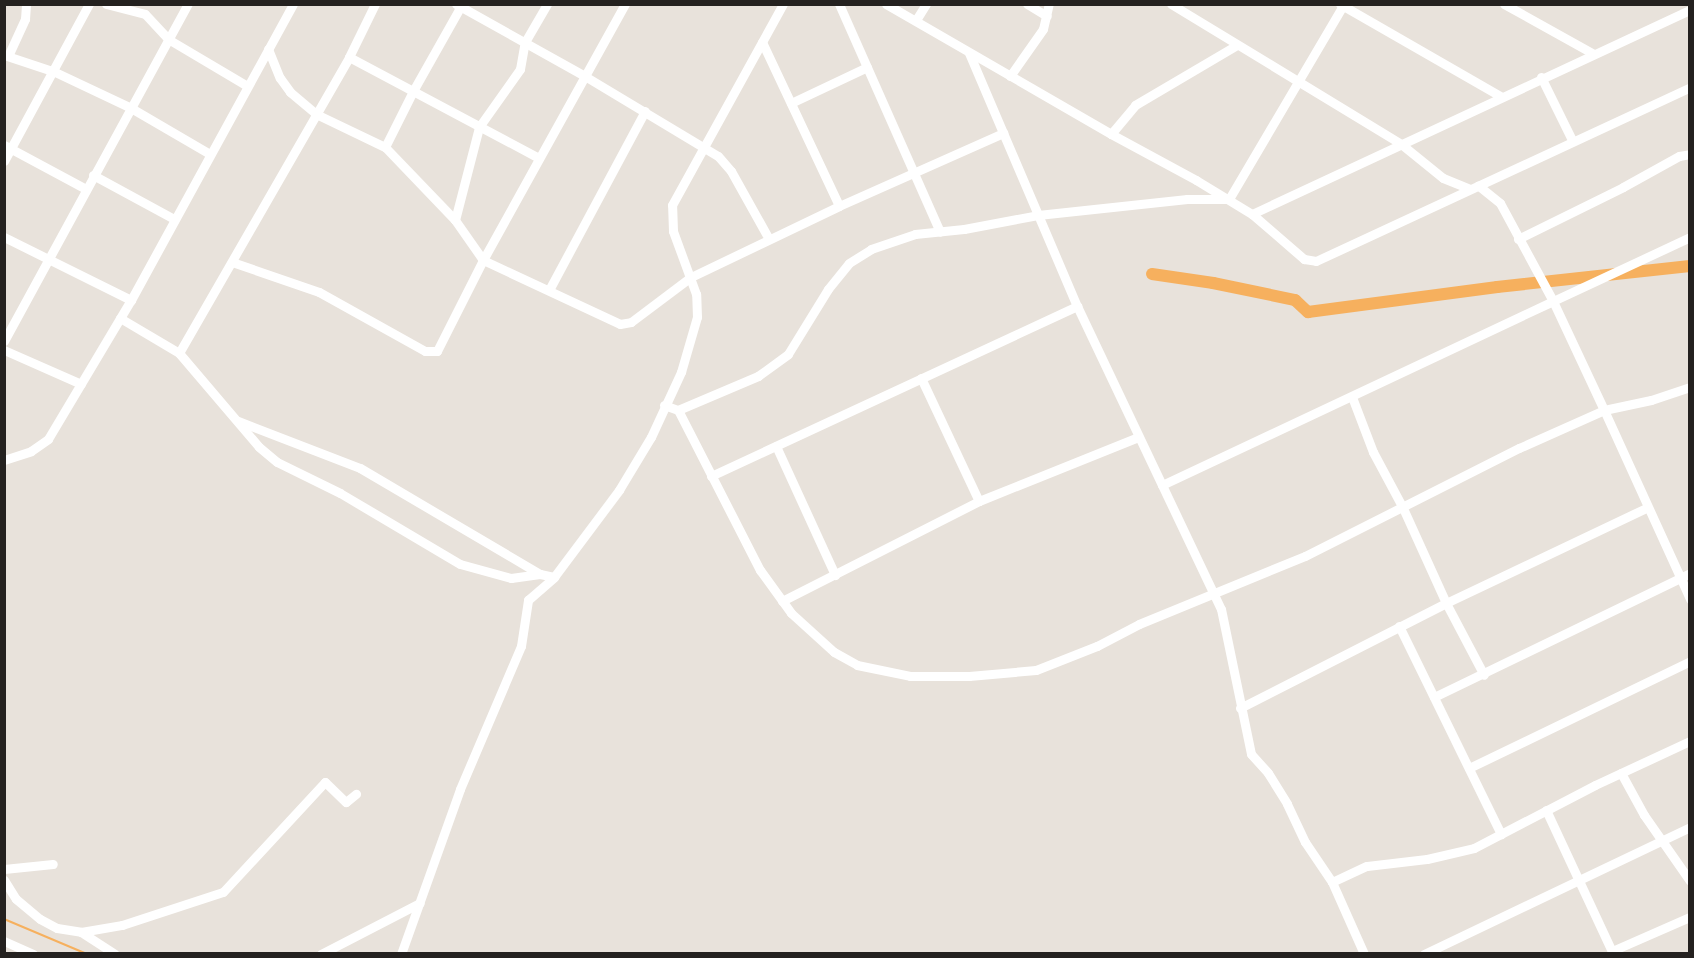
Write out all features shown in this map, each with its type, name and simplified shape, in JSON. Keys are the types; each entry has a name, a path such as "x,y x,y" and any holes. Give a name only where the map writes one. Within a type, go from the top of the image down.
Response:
{"street":[{"path":"26,4 25,19 6,55 55,72 130,108 210,154"},
{"path":"4,161 8,147 55,72 89,4"},
{"path":"106,4 144,14 168,39 247,86"},
{"path":"4,341 188,4"},
{"path":"4,460 31,451 48,439 120,318 293,4"},
{"path":"179,353 349,57 375,4"},
{"path":"455,220 479,126 520,69 525,42 547,4"},
{"path":"401,954 460,789 521,646 528,600 554,577 587,536 619,490 651,437 681,372 692,343 697,317 696,294 673,231 672,205 703,145 783,4"},
{"path":"839,4 940,232"},
{"path":"886,4 1111,134 1229,199 1252,214 1304,259 1316,261 1689,87"},
{"path":"916,20 926,4"},
{"path":"1027,4 1047,16"},
{"path":"1010,76 1043,29 1049,4"},
{"path":"1171,4 1401,144 1443,178 1474,187 1500,202 1553,301 1689,599"},
{"path":"1504,4 1592,53"},
{"path":"1252,214 1592,53 1689,10 1680,4"},
{"path":"385,147 459,5 645,111 718,156 731,171 769,239"},
{"path":"232,262 319,292 425,351 432,352 440,348 483,260 623,5"},
{"path":"1229,199 1342,5 1500,96"},
{"path":"762,42 838,206"},
{"path":"1111,134 1136,105 1238,45"},
{"path":"268,49 284,84 316,114 385,147 455,220 483,260 549,290 608,321 620,324 631,322 691,277 838,206 1003,133"},
{"path":"969,53 1077,306 1215,593 1221,609 1251,754 1268,773 1287,804 1305,843 1332,882 1364,954"},
{"path":"349,57 538,158"},
{"path":"791,103 867,67"},
{"path":"1541,77 1572,140"},
{"path":"549,290 645,111"},
{"path":"8,147 86,189"},
{"path":"1518,238 1623,187 1679,156 1689,154"},
{"path":"93,176 174,219"},
{"path":"664,405 678,410 758,376 788,354 828,289 849,263 882,245 915,234 940,232 1038,215 1187,199 1229,199"},
{"path":"4,237 130,300"},
{"path":"1162,485 1689,237"},
{"path":"711,476 1077,306"},
{"path":"120,318 179,353 259,447 277,462 340,493 460,564 510,578 540,574"},
{"path":"4,350 81,384"},
{"path":"921,378 979,501"},
{"path":"678,410 760,570 791,613 834,652 857,665 910,676 969,676 1036,670 1097,646 1139,624 1305,556 1519,448 1604,410 1651,400 1689,387"},
{"path":"1352,397 1373,452 1402,506 1446,603 1484,675"},
{"path":"236,420 360,468 540,574 554,577"},
{"path":"782,601 979,501 1138,437"},
{"path":"776,446 835,575"},
{"path":"1240,708 1399,626 1646,508"},
{"path":"1434,697 1484,675 1689,573"},
{"path":"1399,626 1501,834"},
{"path":"1468,768 1689,661"},
{"path":"1332,882 1367,866 1427,859 1474,848 1546,810 1689,741"},
{"path":"1622,773 1644,815 1689,881"},
{"path":"4,880 16,899 40,919 57,928 81,932 122,925 223,892 325,782 346,802 357,794"},
{"path":"1546,810 1613,952 1689,916"},
{"path":"1424,954 1689,827"},
{"path":"4,869 53,864"},
{"path":"321,954 420,903"},
{"path":"81,932 115,954"},
{"path":"4,941 33,954"}],"waterway":[{"path":"1152,274 1213,283 1295,300 1308,312 1497,287 1690,266"},
{"path":"4,919 87,954"}]}
